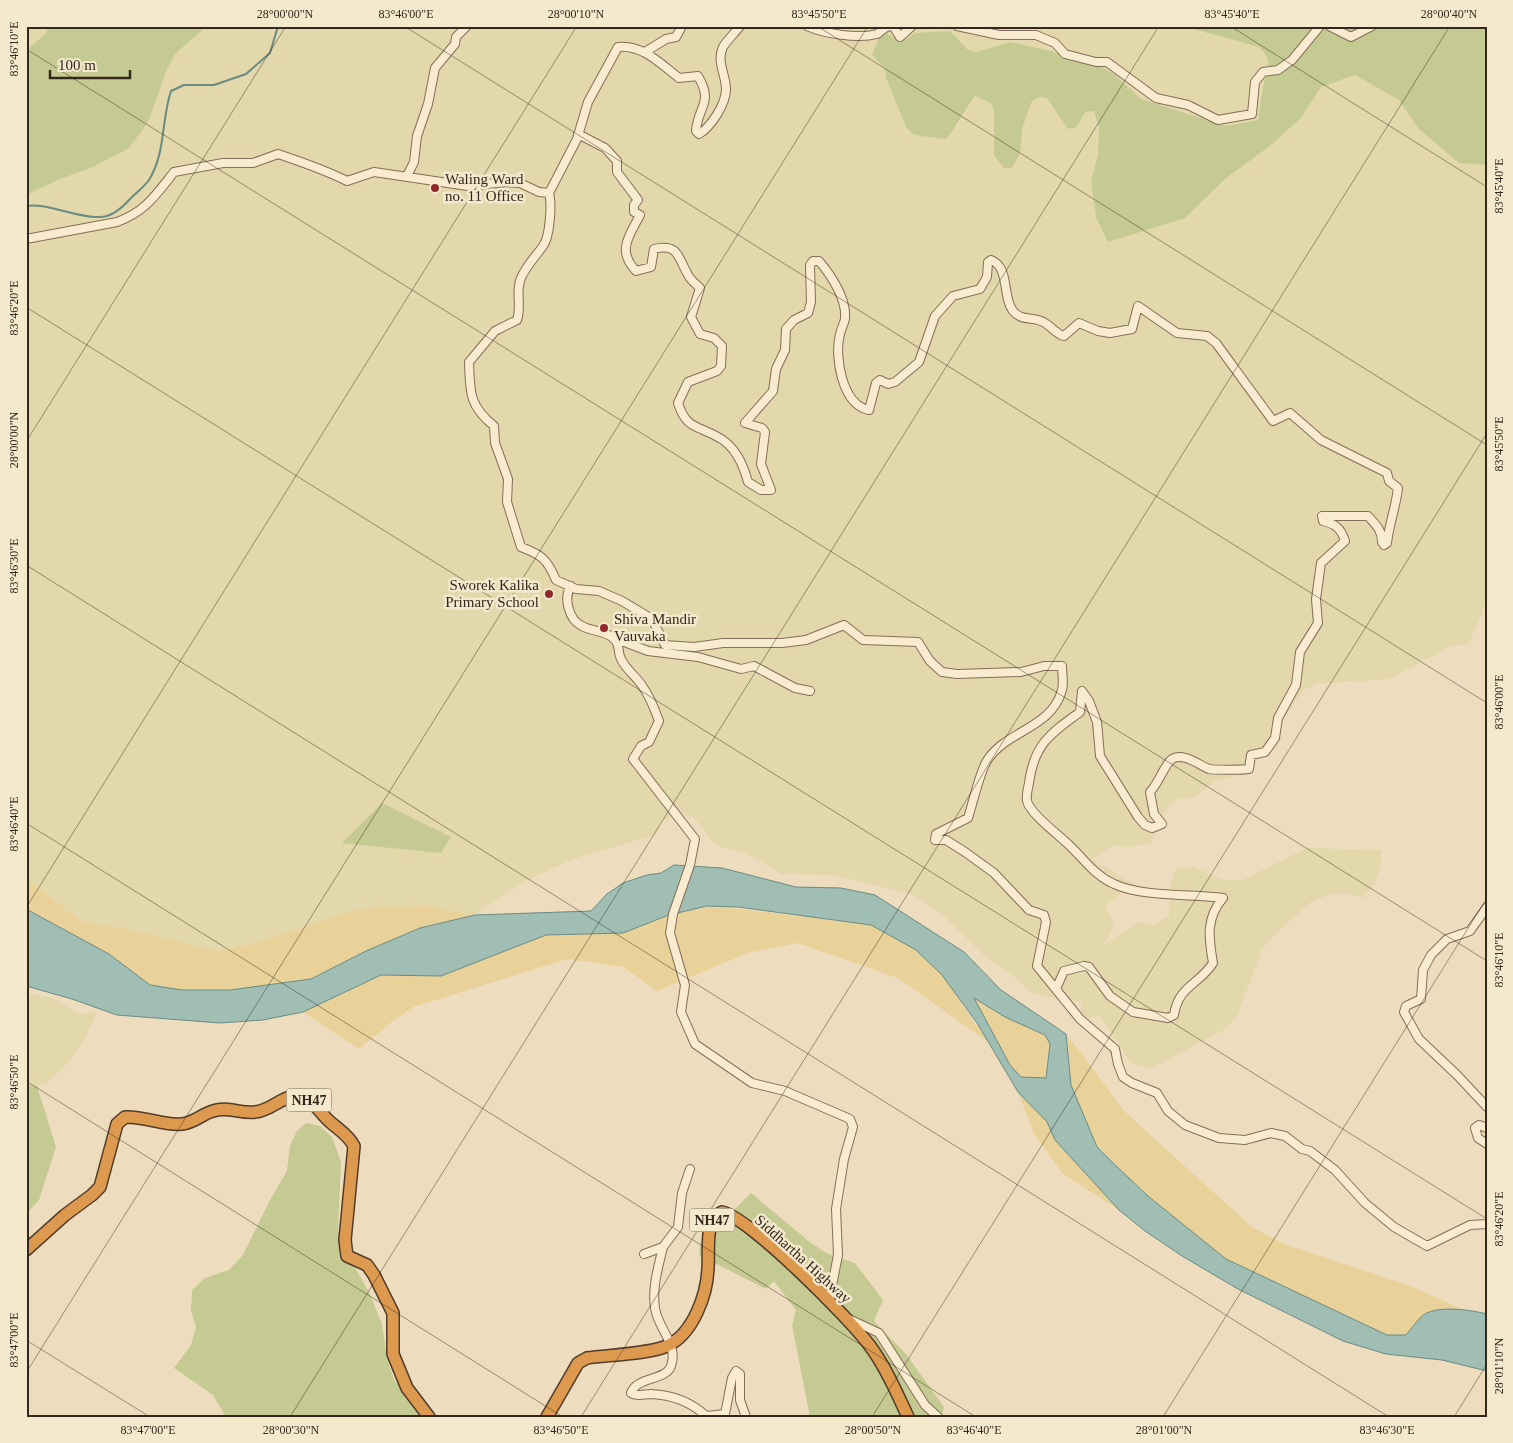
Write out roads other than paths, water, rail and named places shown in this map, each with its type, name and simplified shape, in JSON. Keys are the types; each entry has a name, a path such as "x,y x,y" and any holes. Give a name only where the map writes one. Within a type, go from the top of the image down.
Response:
{"highway":[{"name":"NH47","path":"26,1250 65,1215 92,1195 100,1186 117,1124 125,1117 136,1116 180,1124 190,1123 215,1110 229,1109 255,1112 266,1110 287,1098 302,1097 319,1108 328,1120 348,1135 354,1146 345,1240 347,1256 367,1266 374,1274 393,1313 393,1354 407,1388 428,1417"},
{"name":"Siddhartha Highway","path":"671,1343 695,1318 701,1303 706,1287 712,1220 718,1213 728,1214 736,1218 801,1273 870,1346 908,1417"},
{"path":"547,1417 578,1363 587,1358 645,1350 666,1346 671,1343"}],"street":[{"path":"407,176 414,162 417,136 428,104 435,68 455,44 456,37 467,26"},
{"path":"645,52 666,39 676,37 682,26"},
{"path":"740,26 722,48 721,65 726,89 723,102 706,130 699,134 696,131 697,123 704,108 706,90 698,76 679,78 645,52 628,46 618,46 588,102 578,134 549,193 550,211 545,244 521,278 517,293 520,312 517,320 495,331 469,362 471,397 480,415 494,426 495,443 508,479 507,502 521,548 537,554 548,562 556,580 571,586 598,591 622,601 652,619 665,646 694,647 723,643 782,643 806,640 844,625 863,640 918,642 930,661 942,672 957,674 1021,672 1044,666 1062,666 1062,689 1050,713 1027,731 1003,742 986,760 968,818 936,834 935,840 946,840 965,852 994,873 1029,910 1044,915 1046,922 1037,966 1080,1019 1115,1049 1123,1076 1132,1084 1156,1093 1168,1111 1185,1125 1219,1138 1245,1140 1271,1133 1284,1136 1302,1149 1310,1150 1335,1170 1365,1203 1394,1227 1427,1246 1470,1225 1487,1224"},
{"path":"807,26 833,35 867,36 880,33 884,27 891,26 900,37 912,26"},
{"path":"957,26 999,35 1036,35 1055,43 1065,54 1096,62 1107,62 1156,98 1188,105 1218,120 1252,114 1255,82 1263,72 1278,70 1292,60 1320,26"},
{"path":"1329,26 1351,38 1372,26"},
{"path":"578,134 605,148 617,162 617,172 638,200 634,205 634,212 640,215 628,235 626,244 632,266 636,271 652,267 654,249 662,247 673,249 681,258 690,279 700,288 691,318 700,334 714,338 722,346 721,366 717,371 688,382 678,402 681,414 689,424 718,436 742,461 748,482 761,490 771,490 761,464 765,432 762,428 745,423 772,391 776,369 785,350 786,329 794,320 808,313 811,302 810,264 813,261 819,261 828,272 842,302 845,319 839,334 838,358 842,382 853,399 864,409 869,410 876,382 880,380 888,384 895,382 919,362 936,316 953,296 980,290 987,277 988,262 991,260 999,265 1005,284 1007,302 1014,312 1022,318 1044,321 1060,335 1064,336 1079,323 1098,331 1110,333 1132,329 1137,318 1138,306 1177,332 1206,336 1216,343 1273,421 1290,413 1320,440 1387,473 1389,481 1398,488 1396,504 1388,528 1387,543 1384,545 1380,528 1368,516 1322,516 1323,521 1334,524 1342,532 1345,541 1321,563 1316,599 1318,623 1300,652 1296,685 1278,718 1275,738 1264,752 1251,755 1248,769 1211,769 1181,757 1172,759 1163,770 1159,782 1150,792 1154,814 1162,824 1152,828 1144,825 1138,817 1100,756 1097,722 1089,701 1082,691 1080,712 1054,732 1040,746 1030,778 1027,801 1033,812 1075,850 1093,871 1115,885 1160,894 1189,894 1223,898 1218,903 1209,930 1213,963 1180,996 1175,1004 1174,1015 1168,1018 1133,1012 1110,996 1089,967 1084,966 1064,971 1056,989"},
{"path":"26,239 117,222 128,218 147,206 174,172 223,163 253,163 278,154 310,166 322,168 347,181 374,172 468,186 506,182 520,183 539,192 549,193"},
{"path":"571,586 567,592 568,606 574,619 582,626 648,651 698,657 741,669 754,666 795,688 810,691"},
{"path":"614,638 620,647 620,658 642,686 659,722 649,742 641,746 633,760 690,830 695,839 690,865 673,914 670,932 685,985 681,1012 695,1044 752,1083 785,1092 832,1110 850,1119 853,1127 836,1209 838,1256 829,1301"},
{"path":"1487,907 1470,931 1447,939 1431,955 1423,970 1421,999 1406,1006 1404,1012 1419,1040 1457,1075 1487,1107"},
{"path":"1487,1128 1479,1125 1474,1128 1478,1138 1487,1144"},
{"path":"690,1169 682,1194 678,1227 663,1247 653,1285 656,1316 671,1343 672,1364 668,1372 641,1383 633,1388 631,1393 634,1395 650,1394 672,1397 695,1405 706,1416 725,1414 732,1378 736,1371 740,1374 740,1400 746,1417"},
{"path":"644,1254 663,1247"},
{"path":"844,1317 880,1333 925,1405 938,1417"}],"water":[{"path":"674,865 722,868 796,887 841,888 875,895 964,952 1001,990 1066,1034 1071,1085 1097,1147 1148,1196 1226,1259 1387,1335 1406,1335 1421,1317 1435,1310 1453,1309 1487,1314 1487,1371 1442,1360 1386,1354 1343,1341 1238,1289 1182,1256 1145,1231 1119,1210 1055,1140 1047,1122 1018,1092 977,1023 942,975 916,950 871,925 738,907 707,906 669,915 623,933 546,935 441,976 381,975 303,1012 263,1020 220,1023 117,1015 72,999 26,986 26,909 109,954 150,985 182,990 230,990 311,979 366,951 420,928 475,915 591,911 607,894 623,883 647,875 661,873","holes":["974,998 1005,1017 1045,1035 1050,1044 1046,1078 1021,1077 1010,1065"]}],"waterway":[{"path":"26,206 44,206 80,215 98,217 107,216 120,209 147,183 154,169 161,147 171,91 184,85 214,85 246,74 270,53 278,26"}],"place":[{"name":"Waling Ward no. 11 Office","path":"435,188"},
{"name":"Sworek Kalika Primary School","path":"549,594"},
{"name":"Shiva Mandir Vauvaka","path":"604,628"}]}
